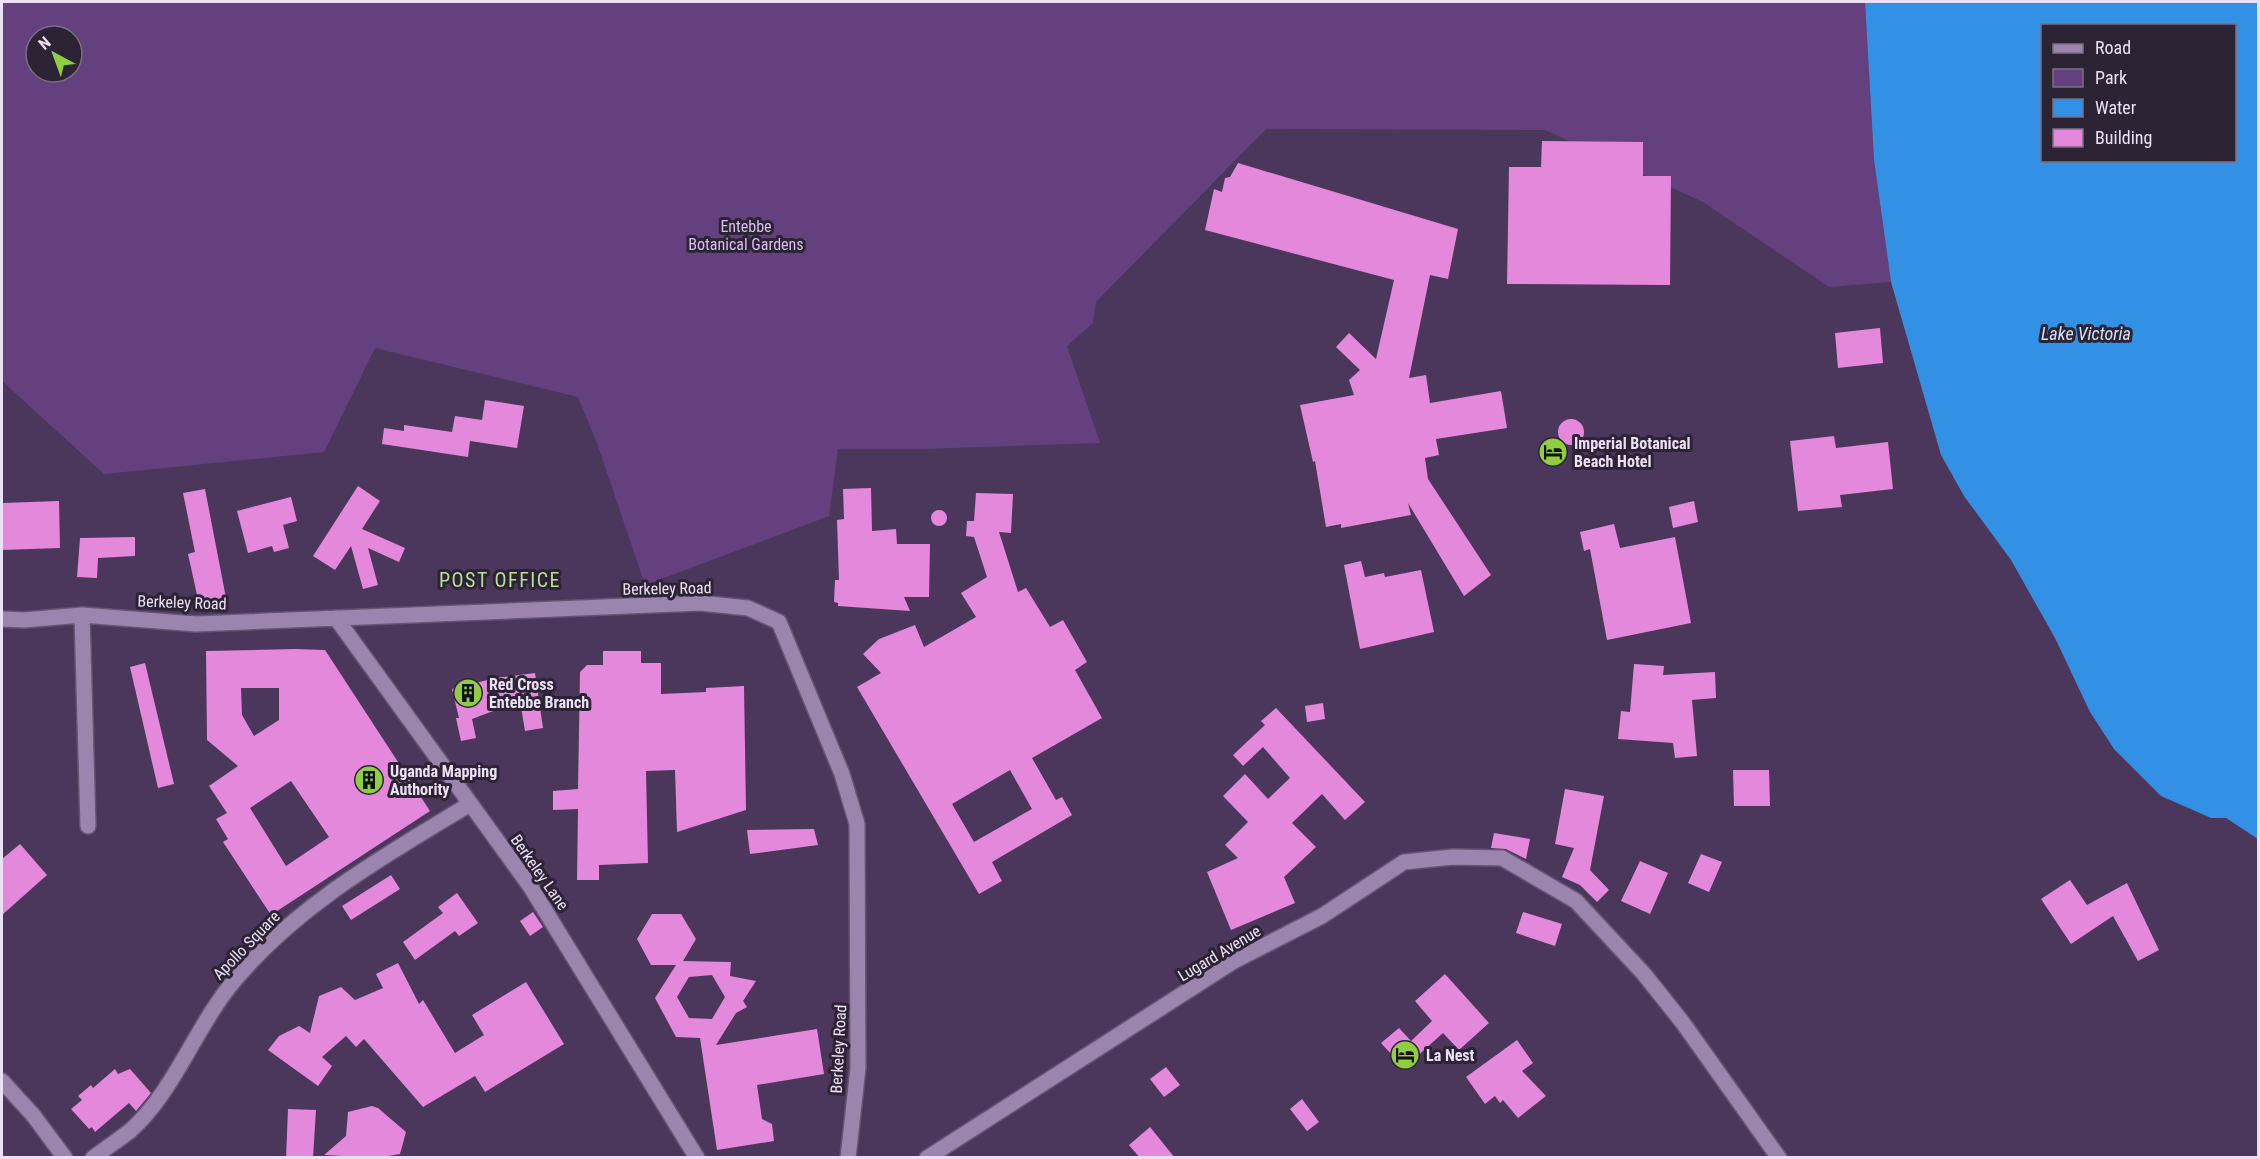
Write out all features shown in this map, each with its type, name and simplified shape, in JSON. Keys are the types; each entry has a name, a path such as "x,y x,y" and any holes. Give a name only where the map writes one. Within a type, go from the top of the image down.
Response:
{"street":[{"name":"Berkeley Road","path":"2,619 24,620 82,615 196,624 700,603 748,608 779,622 842,774 857,824 858,1068 848,1158"},
{"path":"82,615 88,826"},
{"name":"Berkeley Lane","path":"336,618 542,904 697,1158"},
{"name":"Apollo Square","path":"93,1158 137,1122 162,1092 233,982 263,949 306,910 387,852 470,804"},
{"name":"Lugard Avenue","path":"927,1158 1234,961 1322,916 1404,862 1453,857 1502,858 1576,901 1644,974 1683,1023 1779,1158"},
{"path":"2,1081 33,1115 65,1158"}],"green space":[{"name":"Entebbe Botanical Gardens","path":"2,2 1865,2 1874,160 1891,282 1829,287 1703,202 1545,130 1266,129 1096,302 1093,323 1067,346 1100,443 923,449 838,449 829,516 645,585 597,443 578,397 375,348 324,452 104,474 2,381"}],"water":[{"name":"Lake Victoria","path":"1865,2 2258,2 2258,839 2226,818 2211,818 2161,796 2114,749 2090,712 2055,638 2011,560 1964,496 1941,455 1891,282 1874,160"}],"building":[{"path":"1542,141 1643,142 1643,176 1671,176 1670,285 1507,284 1509,167 1541,167"},
{"path":"1238,163 1458,229 1448,279 1430,275 1409,378 1426,375 1430,403 1501,391 1507,428 1436,439 1439,455 1425,458 1428,479 1491,575 1464,596 1408,503 1411,515 1341,528 1341,524 1326,527 1315,461 1313,462 1300,405 1354,395 1349,380 1360,370 1336,347 1349,333 1376,359 1394,280 1205,230 1214,189 1222,192 1225,178 1230,177"},
{"path":"1880,328 1883,363 1838,368 1835,333"},
{"path":"485,400 524,406 517,448 470,441 468,457 382,444 384,428 404,431 404,425 452,432 455,416 482,420"},
{"path":"1571,419 1580,423 1584,432 1580,441 1571,445 1562,441 1558,432 1562,423"},
{"path":"1834,436 1836,448 1888,442 1893,489 1840,495 1842,507 1798,511 1790,441"},
{"path":"358,486 380,501 362,529 405,548 399,562 368,548 378,585 363,589 351,546 335,570 313,556"},
{"path":"871,488 872,531 896,529 897,544 930,544 929,597 904,597 910,611 838,606 838,603 834,602 835,580 839,580 837,520 844,519 843,489"},
{"path":"205,489 226,598 199,604 188,554 195,552 183,493"},
{"path":"976,493 1013,494 1011,533 999,532 1018,592 1026,588 1050,627 1063,620 1087,662 1075,670 1102,718 1032,758 1056,800 1062,797 1072,815 992,862 1002,881 979,894 857,687 881,673 863,654 879,639 915,625 924,647 976,617 961,593 987,577 974,537 966,536 967,521 974,521","holes":["1010,770 1032,809 974,842 952,804"]},
{"path":"291,497 297,521 283,525 289,548 274,552 272,546 248,553 237,511"},
{"path":"59,501 60,548 2,550 2,503"},
{"path":"1694,501 1698,522 1673,528 1669,507"},
{"path":"936,510 942,510 947,518 945,524 936,526 931,521 931,515"},
{"path":"1614,524 1620,548 1675,537 1691,623 1607,640 1590,549 1584,551 1580,532"},
{"path":"135,537 135,556 98,558 97,578 77,577 80,538"},
{"path":"1361,561 1365,577 1384,573 1385,577 1421,570 1434,632 1360,649 1344,565"},
{"name":"Uganda Mapping Authority","path":"325,650 430,811 271,915 223,842 228,839 216,819 227,813 209,786 238,766 207,740 206,651","holes":["241,688 279,688 279,720 254,736 242,715","291,781 329,837 286,866 250,808"]},
{"path":"603,651 641,651 641,663 661,663 661,694 706,692 706,688 744,686 746,810 677,832 675,770 646,771 648,863 599,865 599,880 577,880 578,809 553,810 553,791 578,789 580,672 587,665 603,665"},
{"path":"145,663 174,784 158,788 130,667"},
{"path":"1634,664 1664,666 1663,675 1715,672 1716,698 1692,700 1697,756 1675,758 1673,743 1618,739 1621,711 1630,712"},
{"path":"535,673 543,728 525,731 520,701 472,719 476,738 461,741 456,718 459,718 452,689 495,678"},
{"path":"1323,703 1325,719 1307,722 1305,706"},
{"path":"1276,708 1365,802 1345,820 1322,794 1292,823 1316,847 1284,877 1295,903 1231,930 1207,872 1238,858 1225,845 1248,822 1223,796 1245,774 1268,799 1290,778 1263,747 1243,766 1233,755 1265,725 1261,721"},
{"path":"1733,770 1769,770 1770,806 1734,806"},
{"path":"1565,789 1604,796 1590,870 1609,890 1597,902 1580,885 1562,877 1574,848 1555,844"},
{"path":"814,829 818,845 750,854 747,830"},
{"path":"1494,833 1530,839 1526,859 1506,849 1491,848"},
{"path":"20,844 47,875 2,915 2,859"},
{"path":"1701,854 1722,862 1709,892 1688,883"},
{"path":"1640,861 1668,873 1650,914 1621,901"},
{"path":"391,875 400,889 351,920 342,906"},
{"path":"2070,880 2087,905 2127,883 2159,950 2138,961 2113,916 2071,944 2041,899"},
{"path":"457,893 478,923 459,936 455,931 415,960 403,942 443,913 438,907"},
{"path":"533,912 543,927 530,936 520,921"},
{"path":"1523,912 1562,924 1555,946 1516,933"},
{"path":"652,914 681,914 696,939 683,961 731,962 730,976 756,981 743,1001 747,1007 736,1013 716,1045 817,1029 824,1074 757,1085 762,1119 772,1124 774,1141 717,1150 700,1038 676,1037 655,998 676,965 651,965 637,939","holes":["712,975 725,997 712,1019 689,1018 677,997 689,977"]},
{"path":"398,963 419,1004 423,1000 455,1053 484,1035 472,1015 526,982 564,1044 485,1092 475,1076 423,1107 364,1039 356,1047 346,1036 322,1057 332,1066 318,1086 268,1050 279,1036 299,1026 310,1033 319,996 341,987 355,1000 383,988 376,974"},
{"path":"1445,974 1489,1023 1459,1050 1443,1033 1404,1068 1381,1043 1399,1028 1411,1041 1432,1021 1415,1001"},
{"path":"1517,1040 1533,1063 1522,1071 1546,1096 1518,1118 1503,1100 1500,1103 1495,1096 1485,1104 1466,1077"},
{"path":"1166,1067 1180,1085 1164,1097 1150,1079"},
{"path":"115,1069 118,1074 130,1069 151,1093 136,1111 129,1103 95,1132 92,1127 89,1129 71,1109 82,1100 78,1096 91,1085 93,1088"},
{"path":"1302,1099 1319,1122 1307,1131 1290,1109"},
{"path":"372,1106 378,1108 406,1132 400,1154 377,1158 324,1155 346,1136 348,1112"},
{"path":"288,1109 316,1110 313,1158 286,1158"},
{"path":"1150,1127 1175,1158 1140,1158 1129,1145"}],"place":[{"name":"Imperial Botanical Beach Hotel","path":"1553,452"},
{"name":"Red Cross Entebbe Branch","path":"468,693"},
{"name":"Uganda Mapping Authority","path":"369,780"},
{"name":"La Nest","path":"1405,1055"}],"district":[{"name":"POST OFFICE","path":"500,580"}]}
